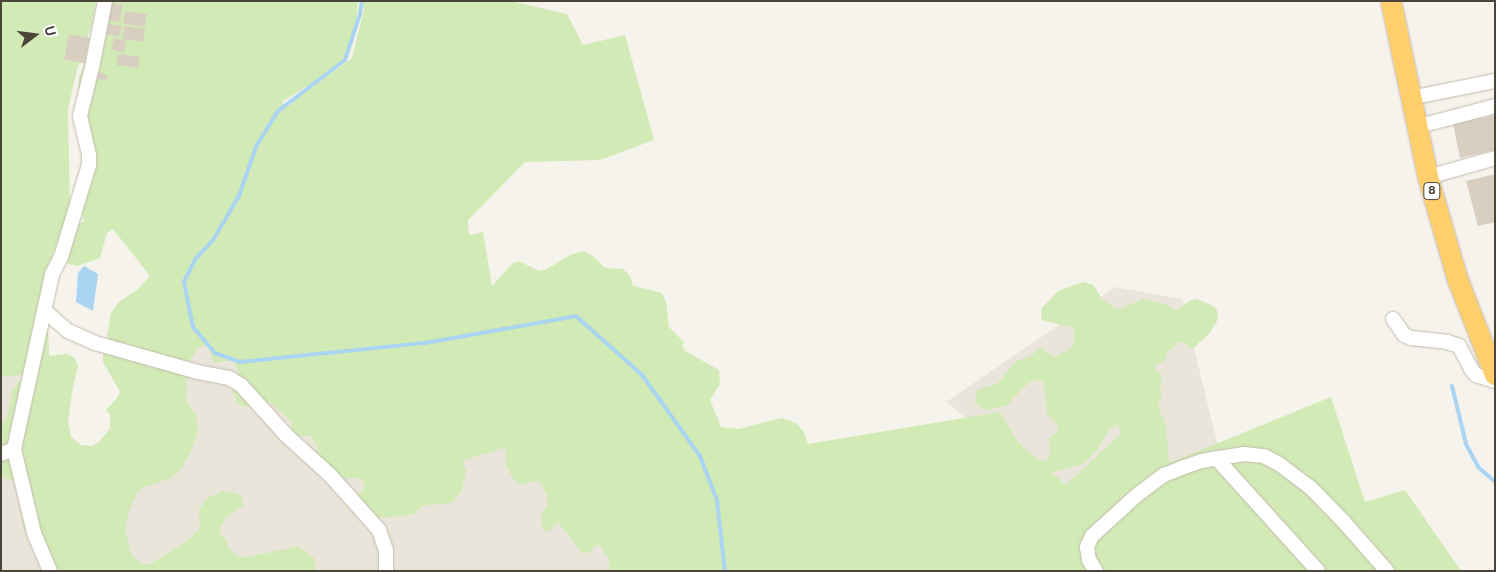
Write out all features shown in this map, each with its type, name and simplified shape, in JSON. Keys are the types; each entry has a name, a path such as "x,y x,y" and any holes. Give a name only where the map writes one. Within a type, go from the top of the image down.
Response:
{"highway":[{"name":"8","path":"1391,1 1428,178 1458,280 1493,370"}],"street":[{"path":"50,571 34,533 8,452 45,311 52,274 61,257 89,165 89,155 80,116 93,64 105,1"},
{"path":"1410,98 1495,81"},
{"path":"1416,127 1495,106"},
{"path":"1428,178 1495,158"},
{"path":"45,311 68,331 95,343 198,372 229,378 241,385 286,435 330,475 379,530 386,550 386,571"},
{"path":"1393,319 1404,334 1410,338 1439,340 1459,346 1476,375 1493,370"},
{"path":"1096,571 1089,560 1087,547 1092,536 1137,495 1164,476 1201,461 1244,454 1264,456 1279,464 1310,487 1387,571"},
{"path":"1216,458 1318,571"}],"shaded area":[{"path":"1115,287 1182,299 1227,483 1117,539 946,402"},
{"path":"213,333 494,435 651,571 147,571 108,546 180,362"},
{"path":"14,348 92,571 1,571 1,354"}],"green space":[{"path":"1,1 96,1 93,21 77,70 68,109 70,209 47,269 43,306 48,326 49,356 67,354 75,358 78,367 73,386 68,422 71,437 81,445 92,446 99,442 110,429 110,415 106,410 120,392 103,362 103,354 109,345 107,335 111,313 119,302 138,289 150,276 113,229 107,233 100,258 77,266 66,263 68,244 76,226 84,221 83,216 76,210 86,164 75,117 79,78 91,48 99,1 510,1 567,14 583,45 625,35 654,140 600,160 525,162 468,220 469,235 483,232 492,286 513,263 519,261 539,271 545,270 572,254 584,251 594,257 605,268 623,269 630,276 633,286 662,293 666,302 669,327 684,342 682,346 685,351 719,370 720,384 710,400 721,427 739,429 782,418 797,424 804,432 808,444 1000,412 1019,443 1039,461 1046,461 1050,457 1049,440 1054,434 1057,434 1059,427 1047,413 1044,383 1038,380 1028,383 1006,406 985,410 975,403 977,390 997,384 1015,362 1031,356 1040,348 1055,357 1071,348 1075,339 1074,328 1041,320 1042,308 1058,291 1083,282 1093,285 1103,300 1117,310 1143,299 1164,304 1176,310 1189,301 1197,299 1215,307 1218,313 1217,321 1209,334 1192,349 1179,342 1167,353 1165,360 1154,366 1162,376 1160,387 1162,393 1158,407 1166,427 1169,463 1331,397 1365,502 1405,490 1461,571 610,571 608,558 599,545 583,554 558,522 549,531 546,532 542,528 541,516 547,505 547,496 539,481 519,484 513,478 506,466 506,447 462,461 466,471 462,490 454,501 446,504 424,505 414,514 405,516 375,518 352,513 354,501 365,486 362,480 355,477 338,480 328,469 311,467 311,461 318,448 311,436 293,436 291,429 293,423 270,402 243,407 237,403 230,382 239,373 233,360 214,363 208,346 205,345 197,349 188,364 186,401 196,414 198,432 190,454 179,472 171,478 144,487 137,493 129,511 125,530 130,550 135,559 143,564 150,564 181,545 198,531 200,525 199,510 206,499 222,491 236,493 242,497 243,506 227,517 221,526 220,535 226,538 228,547 233,553 240,557 248,557 299,546 314,558 316,571 40,571 45,558 39,547 23,530 22,500 19,488 14,481 1,476 1,427 8,414 12,390 24,375 1,376","holes":["358,2 363,2 364,9 352,58 286,107 282,102 333,70 348,57 356,27","1117,424 1122,433 1066,485 1052,473 1085,463 1096,452 1108,431"]}],"water":[{"path":"84,266 98,274 93,311 76,302 78,273"}],"building":[{"path":"109,2 123,5 119,23 105,20"},
{"path":"125,11 147,14 145,27 123,24"},
{"path":"106,23 122,26 120,37 104,34"},
{"path":"124,26 145,29 143,42 122,39"},
{"path":"69,34 90,38 85,64 64,60"},
{"path":"114,38 127,41 124,53 111,50"},
{"path":"118,54 140,57 138,68 116,65"},
{"path":"93,70 108,75 106,81 91,77"},
{"path":"1495,115 1495,150 1460,158 1453,124"},
{"path":"1495,174 1495,222 1478,226 1466,181"}],"waterway":[{"path":"362,1 360,14 345,60 278,111 257,144 239,196 213,240 196,258 184,282 193,327 215,353 240,362 425,343 576,316 642,375 700,456 717,500 725,571"},
{"path":"1452,386 1466,444 1478,467 1495,482"}]}
